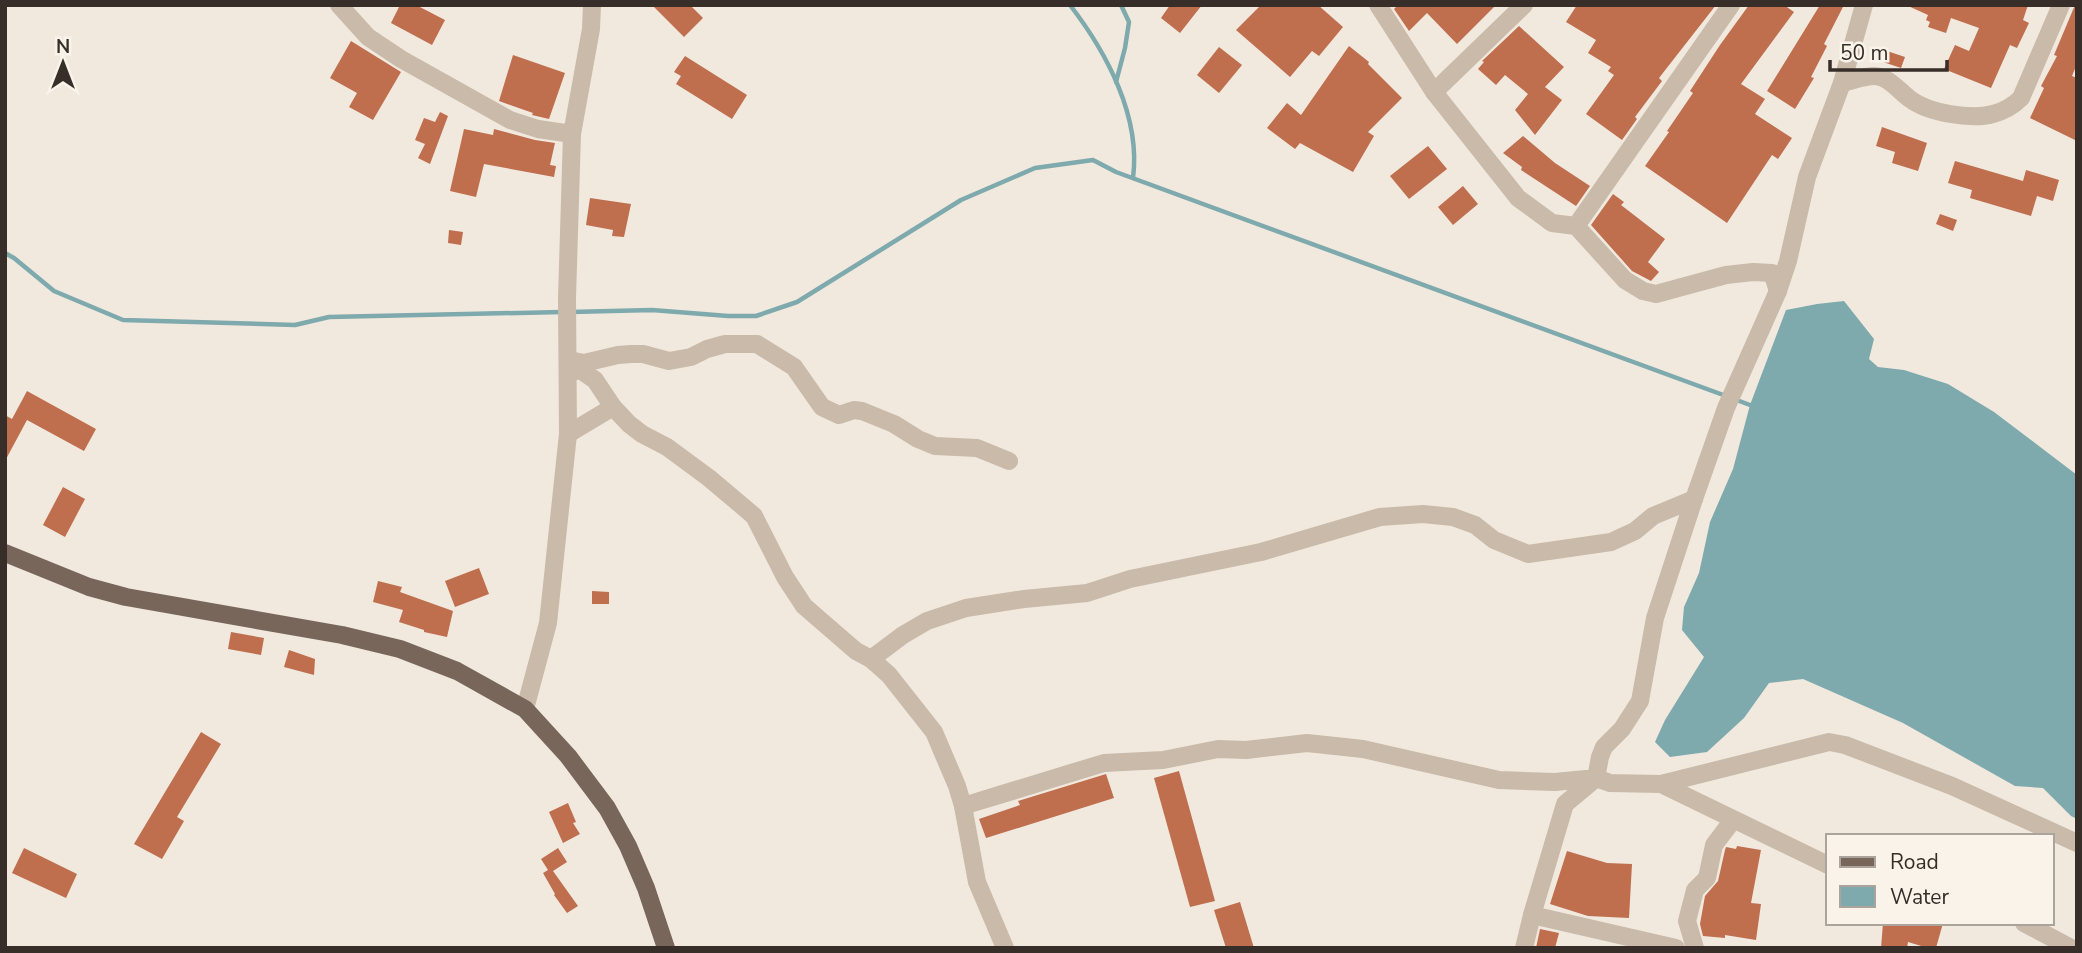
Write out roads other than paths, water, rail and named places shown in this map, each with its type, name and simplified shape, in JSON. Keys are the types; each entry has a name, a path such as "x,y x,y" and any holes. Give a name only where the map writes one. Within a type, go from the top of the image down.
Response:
{"main road":[{"path":"5,553 89,587 126,597 342,635 400,649 457,671 525,709 568,756 607,808 632,856 666,948"}],"street":[{"path":"339,5 368,37 425,73 510,120 538,129 572,135"},
{"path":"525,709 548,623 569,434 567,298 572,135 591,29 592,5"},
{"path":"1378,5 1434,92 1518,198 1552,223 1576,226 1625,280 1643,291 1656,294 1726,275 1772,273 1778,291"},
{"path":"1434,92 1524,5"},
{"path":"1576,226 1731,5"},
{"path":"1524,948 1565,803 1597,778 1604,747 1622,729 1640,701 1656,618 1694,499 1726,408 1778,291 1788,261 1807,177 1842,83 1864,5"},
{"path":"1842,83 1874,76 1886,79 1912,101 1939,111 1979,117 1996,114 2010,108 2021,98 2061,5"},
{"path":"569,367 631,354 643,354 669,361 691,357 706,349 725,344 757,344 794,367 822,407 839,415 862,411 894,424 935,446 977,448 1009,461"},
{"path":"569,367 579,369 595,380 613,407 629,424 678,455 754,516 785,577 804,606 856,651 871,659 901,688 934,732 948,764 963,806 977,881 1005,948"},
{"path":"569,434 613,407"},
{"path":"871,659 927,621 966,608 1087,593 1130,579 1261,552 1380,517 1423,514 1453,517 1475,525 1494,540 1528,554 1611,542 1635,531 1653,516 1694,499"},
{"path":"963,806 1104,763 1163,760 1218,749 1246,750 1307,743 1363,749 1499,780 1555,782 1597,778 1610,783 1661,784 1829,742 1845,745 1952,786 2077,843"},
{"path":"1661,784 1826,864"},
{"path":"1695,948 1687,921 1695,890 1707,878 1714,845 1733,820"},
{"path":"1532,915 1676,948"},
{"path":"2028,925 2072,948 2077,945"}],"water":[{"path":"1844,301 1874,339 1869,359 1878,367 1904,370 1948,384 1994,412 2077,475 2077,819 2043,788 2015,786 1903,723 1803,679 1769,683 1744,718 1707,752 1670,757 1655,742 1665,720 1704,657 1682,630 1684,607 1699,573 1710,522 1733,469 1750,405 1786,310"}],"waterway":[{"path":"1070,5 1097,44 1118,87 1132,132 1133,178"},
{"path":"1116,82 1129,22 1121,5"},
{"path":"571,312 652,310 756,316 797,302 961,200 1035,168 1093,160 1116,172 1726,396"},
{"path":"5,253 54,291 123,320 295,325 329,317 562,312"},
{"path":"1734,399 1750,405"}]}
